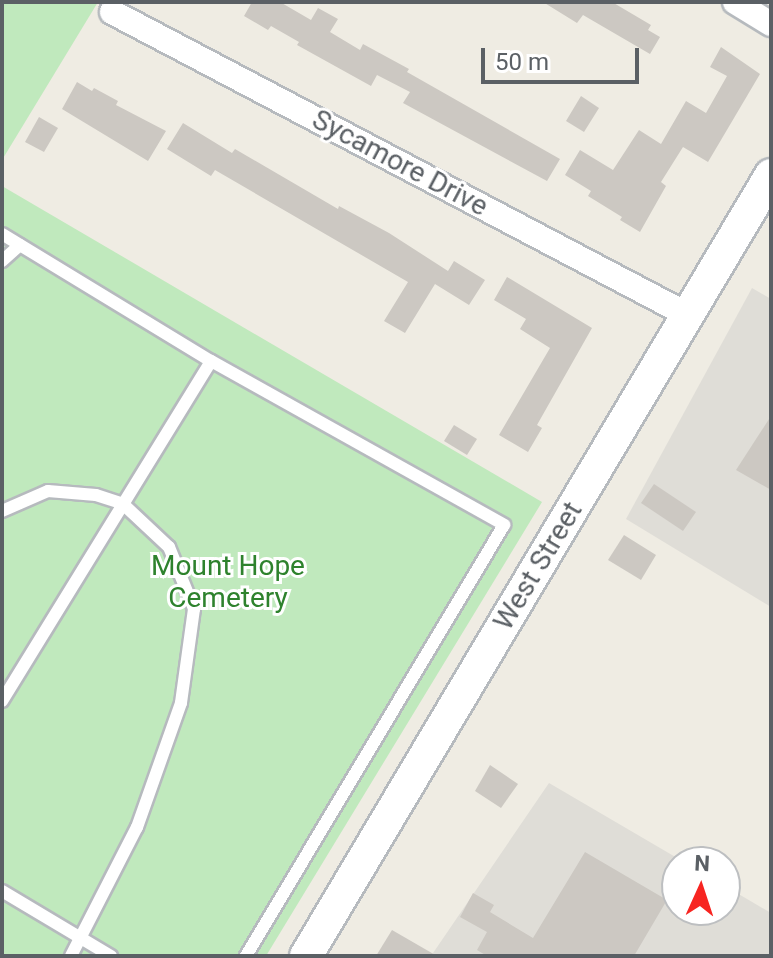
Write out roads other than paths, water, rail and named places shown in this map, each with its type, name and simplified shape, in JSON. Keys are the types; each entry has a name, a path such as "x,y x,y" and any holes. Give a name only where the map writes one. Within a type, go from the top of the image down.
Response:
{"main road":[{"name":"West Street","path":"306,956 769,181"}],"street":[{"path":"735,2 771,24"},
{"name":"Sycamore Drive","path":"112,12 688,315"}],"lane":[{"path":"2,234 211,361 504,525 246,956"},
{"path":"2,261 20,245"},
{"path":"2,701 211,361"},
{"path":"2,511 48,491 96,495 123,504 169,547 194,609 181,703 137,827 71,956"},
{"path":"2,891 111,956"}],"park label":[{"name":"Mount Hope Cemetery","path":"228,582"}]}
